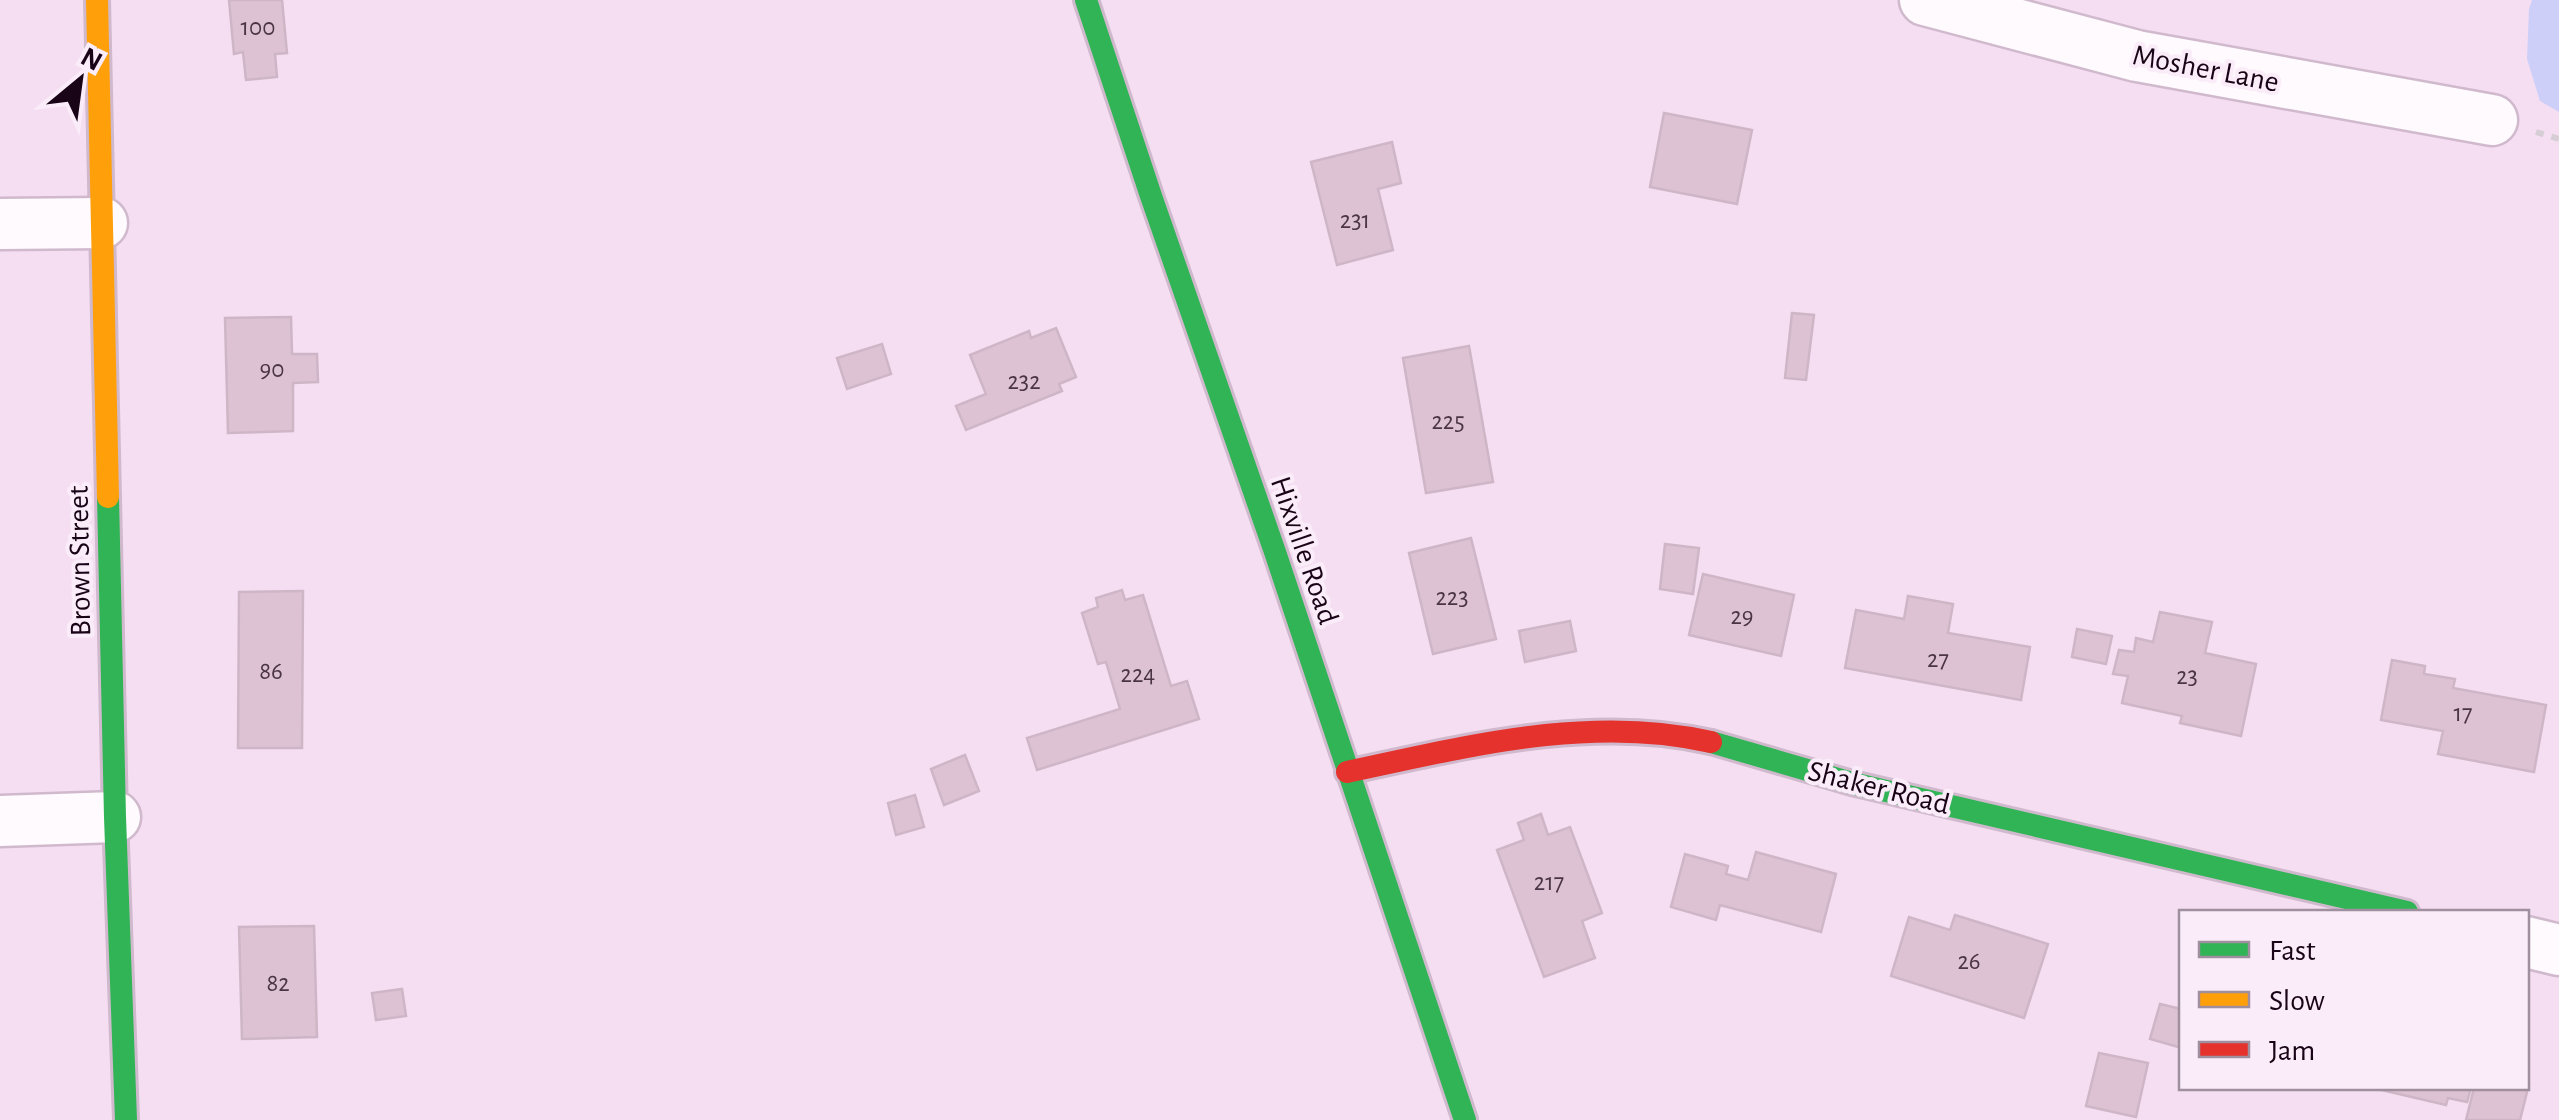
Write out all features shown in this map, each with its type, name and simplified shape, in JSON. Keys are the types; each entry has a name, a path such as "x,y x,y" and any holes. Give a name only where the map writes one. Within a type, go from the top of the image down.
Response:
{"street":[{"name":"Brown Street","path":"96,0 126,1120"},
{"name":"Hixville Road","path":"1086,0 1276,552 1465,1120"},
{"name":"Mosher Lane","path":"1924,0 2137,56 2492,120"},
{"path":"0,224 102,223"},
{"name":"Shaker Road","path":"1347,772 1526,737 1644,732 1711,742 1842,780 2397,910"},
{"path":"0,822 115,818"},
{"path":"2529,943 2559,950"}],"shaded area":[{"path":"2532,0 2559,0 2559,112 2540,101 2527,59"}],"building":[{"path":"229,0 282,0 287,53 275,54 277,77 246,80 243,52 234,54"},
{"path":"1664,113 1752,130 1737,204 1650,187"},
{"path":"1392,142 1401,183 1378,189 1393,250 1337,265 1311,162"},
{"path":"1792,313 1814,315 1806,380 1785,378"},
{"path":"291,317 292,354 317,354 318,382 293,383 293,431 228,433 225,318"},
{"path":"1056,328 1076,377 1059,384 1062,391 966,430 956,406 986,394 970,355 1029,331 1031,338"},
{"path":"882,344 891,374 847,389 837,358"},
{"path":"1469,346 1493,482 1426,493 1403,358"},
{"path":"1471,538 1496,639 1433,654 1409,553"},
{"path":"1665,544 1699,548 1693,594 1660,589"},
{"path":"1703,574 1794,595 1781,656 1689,635"},
{"path":"1122,590 1125,600 1143,595 1171,686 1187,681 1199,719 1037,770 1027,738 1120,709 1106,662 1098,664 1082,613 1098,607 1096,598"},
{"path":"303,591 302,748 238,748 239,592"},
{"path":"1908,596 1953,604 1948,633 2030,647 2021,700 1845,668 1856,610 1904,619"},
{"path":"2160,612 2212,622 2205,653 2256,664 2241,736 2180,723 2182,716 2122,703 2128,676 2113,674 2119,650 2134,652 2136,638 2153,642"},
{"path":"1570,621 1576,651 1525,662 1519,631"},
{"path":"2077,629 2112,636 2106,664 2072,657"},
{"path":"2392,660 2425,666 2424,674 2455,679 2453,688 2546,705 2534,772 2438,754 2443,731 2381,720"},
{"path":"965,755 979,791 944,805 931,769"},
{"path":"915,795 924,827 896,835 888,803"},
{"path":"1541,814 1548,835 1570,827 1602,913 1582,921 1595,958 1544,977 1497,850 1524,840 1518,823"},
{"path":"1756,852 1836,874 1821,932 1720,905 1716,920 1671,907 1685,854 1728,866 1726,874 1748,880"},
{"path":"1955,915 2048,944 2024,1018 1891,976 1909,917 1950,930"},
{"path":"314,926 317,1037 242,1039 239,927"},
{"path":"402,989 406,1016 376,1020 372,993"},
{"path":"2160,1004 2179,1009 2179,1047 2150,1039"},
{"path":"2099,1053 2148,1063 2136,1117 2086,1106"},
{"path":"2382,1090 2470,1090 2467,1102 2448,1098 2446,1105"},
{"path":"2474,1090 2528,1090 2520,1120 2466,1120"}],"traffic: fast":[{"path":"1086,0 1465,1120"},
{"path":"108,497 126,1120"},
{"path":"1711,742 1852,783 2398,910"}],"traffic: slow":[{"path":"97,0 108,497"}],"traffic: jam":[{"path":"1347,772 1482,744 1574,733 1620,731 1711,742"}]}
